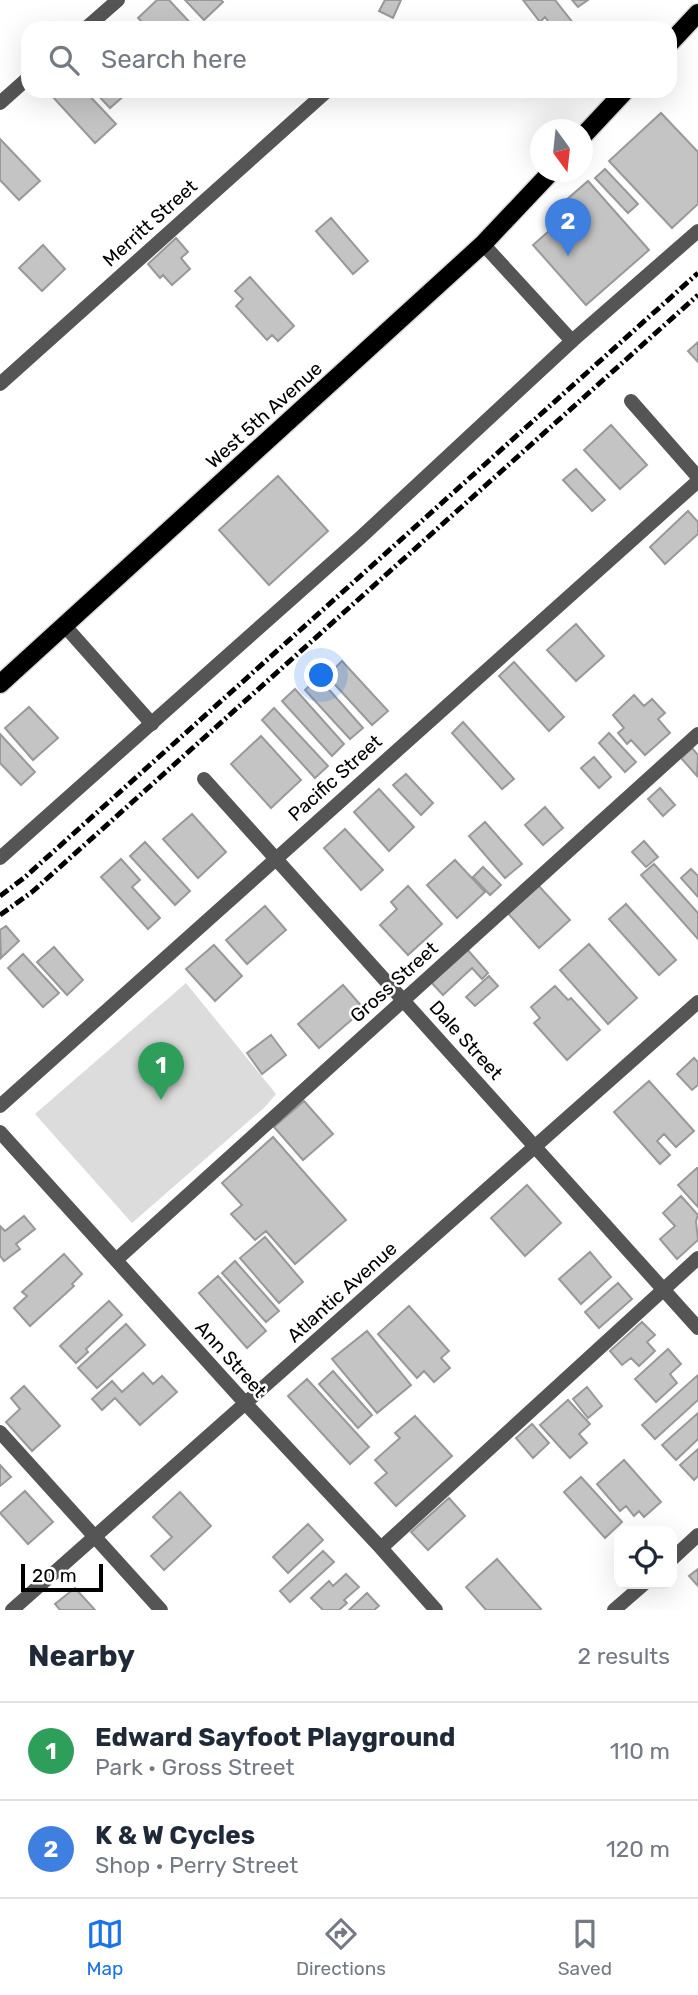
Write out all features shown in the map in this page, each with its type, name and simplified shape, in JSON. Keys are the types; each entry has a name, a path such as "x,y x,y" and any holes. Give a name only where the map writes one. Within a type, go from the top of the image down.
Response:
{"main road":[{"path":"677,36 698,13"},
{"path":"593,126 619,98"},
{"name":"West 5th Avenue","path":"0,684 483,244 542,182"}],"street":[{"path":"94,21 118,0"},
{"path":"0,103 21,84"},
{"name":"Merritt Street","path":"0,384 319,98"},
{"path":"0,858 360,537 572,341 698,231"},
{"path":"483,244 572,341"},
{"path":"631,401 698,479"},
{"name":"Pacific Street","path":"0,1106 698,479"},
{"path":"64,625 152,724"},
{"name":"Gross Street","path":"116,1260 698,734"},
{"name":"Dale Street","path":"205,779 698,1328"},
{"name":"Atlantic Avenue","path":"12,1610 698,1002"},
{"name":"Ann Street","path":"0,1132 436,1610"},
{"path":"381,1548 698,1258"},
{"path":"0,1432 161,1610"},
{"path":"677,1554 698,1535"},
{"path":"614,1610 638,1589"}],"shaded area":[{"path":"186,983 276,1094 265,1107 132,1223 35,1114"}],"building":[{"path":"157,0 169,0 188,21 141,21 138,18"},
{"path":"185,0 221,0 223,2 204,20"},
{"path":"385,0 401,0 393,18 379,11"},
{"path":"523,0 555,0 572,21 548,21 545,17 539,21"},
{"path":"572,0 588,0 578,7"},
{"path":"54,98 92,98 116,124 95,143"},
{"path":"101,98 121,98 110,108"},
{"path":"661,113 698,152 698,204 672,228 609,161"},
{"path":"0,139 40,181 19,200 0,180"},
{"path":"605,169 638,204 628,213 595,178"},
{"path":"589,182 649,250 586,305 533,245 566,216 558,207"},
{"path":"331,218 368,261 353,274 316,231"},
{"path":"176,238 188,252 181,258 190,269 172,285 163,275 160,278 148,264"},
{"path":"43,245 65,269 42,291 19,268"},
{"path":"250,277 294,326 278,341 272,335 267,340 236,306 243,299 235,291"},
{"path":"698,342 698,362 688,351"},
{"path":"611,425 647,465 620,489 584,450"},
{"path":"576,469 605,500 592,511 563,480"},
{"path":"278,476 328,531 269,585 219,530"},
{"path":"688,511 698,522 698,534 665,564 650,547"},
{"path":"576,624 604,656 576,681 547,650"},
{"path":"342,661 388,711 372,725 327,676"},
{"path":"514,662 564,717 549,731 499,676"},
{"path":"311,684 318,690 324,684 363,728 350,739 305,690"},
{"path":"295,689 344,744 332,756 282,701"},
{"path":"634,695 644,706 652,699 665,713 658,719 670,733 645,755 631,740 627,744 618,733 624,728 613,715"},
{"path":"29,707 58,738 33,760 5,728"},
{"path":"274,708 328,766 315,778 262,720"},
{"path":"463,722 514,779 502,789 452,733"},
{"path":"609,733 636,762 625,772 599,743"},
{"path":"0,734 35,772 21,785 0,763"},
{"path":"261,736 301,780 271,808 231,764"},
{"path":"692,748 698,755 697,776 681,758"},
{"path":"594,757 611,777 599,788 581,768"},
{"path":"406,774 433,803 421,815 393,785"},
{"path":"660,788 675,805 663,816 648,799"},
{"path":"379,789 414,827 389,851 354,812"},
{"path":"545,807 563,828 543,845 525,825"},
{"path":"192,814 226,852 198,878 163,839"},
{"path":"485,822 522,864 505,878 469,836"},
{"path":"345,829 383,870 361,890 324,848"},
{"path":"644,841 658,857 646,867 632,852"},
{"path":"145,842 190,891 175,905 130,856"},
{"path":"121,859 140,880 132,887 160,918 148,929 101,877"},
{"path":"455,860 485,892 457,918 427,885"},
{"path":"654,864 698,913 698,939 641,875"},
{"path":"483,867 501,885 490,895 473,877"},
{"path":"691,869 698,876 698,897 681,878"},
{"path":"537,884 570,920 539,948 506,911"},
{"path":"408,886 442,924 408,955 380,925 397,909 391,902"},
{"path":"626,904 676,960 659,975 609,919"},
{"path":"265,906 286,930 247,964 226,940"},
{"path":"6,926 19,941 1,958 0,930"},
{"path":"589,944 637,998 608,1024 560,970"},
{"path":"214,945 242,976 215,1001 186,969"},
{"path":"54,947 83,980 67,995 37,962"},
{"path":"466,948 488,973 482,979 472,968 443,995 430,981"},
{"path":"23,954 59,993 43,1007 8,968"},
{"path":"489,976 498,986 475,1006 466,997"},
{"path":"343,985 364,1009 319,1048 298,1024"},
{"path":"555,986 568,1000 571,998 600,1030 567,1060 534,1023 540,1018 531,1007"},
{"path":"271,1035 286,1055 262,1074 247,1053"},
{"path":"694,1058 698,1062 698,1085 692,1090 677,1074"},
{"path":"649,1081 694,1131 676,1147 664,1134 657,1141 670,1155 660,1164 614,1112"},
{"path":"304,1101 333,1134 303,1160 274,1127"},
{"path":"273,1137 346,1220 295,1264 266,1231 255,1240 231,1214 242,1205 222,1183"},
{"path":"698,1168 698,1207 678,1185"},
{"path":"527,1185 561,1223 525,1256 491,1218"},
{"path":"681,1196 698,1215 698,1240 677,1259 660,1239 675,1226 663,1213"},
{"path":"24,1216 35,1229 16,1244 20,1249 4,1261 0,1256 0,1226 5,1231"},
{"path":"265,1237 303,1282 279,1303 240,1258"},
{"path":"590,1252 611,1277 581,1304 559,1279"},
{"path":"64,1254 82,1274 72,1284 74,1286 30,1326 14,1308 27,1296 22,1292"},
{"path":"235,1261 279,1311 266,1322 222,1273"},
{"path":"218,1276 266,1331 247,1348 199,1293"},
{"path":"618,1283 632,1299 599,1328 585,1312"},
{"path":"109,1301 122,1315 86,1349 88,1352 76,1363 60,1346"},
{"path":"409,1306 449,1351 441,1358 450,1368 434,1382 424,1371 417,1378 378,1334"},
{"path":"642,1322 655,1335 647,1342 655,1351 639,1366 631,1358 622,1365 610,1351"},
{"path":"126,1324 145,1345 97,1388 78,1368"},
{"path":"367,1331 411,1385 377,1413 332,1359"},
{"path":"668,1349 681,1364 670,1374 677,1383 656,1402 635,1379"},
{"path":"333,1371 372,1415 358,1428 319,1384"},
{"path":"143,1373 153,1384 162,1376 177,1392 140,1425 115,1398 102,1410 92,1399 112,1381 122,1392"},
{"path":"698,1375 698,1400 655,1439 642,1425"},
{"path":"307,1379 369,1447 350,1464 288,1396"},
{"path":"24,1386 60,1426 32,1451 6,1422 20,1409 11,1398"},
{"path":"587,1387 602,1406 588,1418 573,1399"},
{"path":"568,1400 590,1424 579,1434 587,1443 570,1458 540,1425"},
{"path":"698,1413 698,1439 676,1460 662,1445"},
{"path":"415,1416 452,1456 396,1506 375,1483 387,1473 375,1460 400,1438 395,1433"},
{"path":"532,1424 549,1443 533,1458 516,1438"},
{"path":"698,1449 698,1476 694,1480 680,1465"},
{"path":"624,1460 661,1502 644,1517 639,1511 634,1516 626,1506 620,1511 597,1484"},
{"path":"0,1465 11,1477 0,1486"},
{"path":"581,1477 622,1522 614,1526 614,1530 605,1538 564,1492"},
{"path":"25,1491 53,1522 28,1544 0,1513"},
{"path":"180,1492 211,1526 164,1570 151,1556 172,1537 153,1517"},
{"path":"449,1498 465,1516 428,1550 411,1532"},
{"path":"308,1524 323,1540 288,1573 273,1557"},
{"path":"323,1551 334,1562 290,1602 280,1591"},
{"path":"497,1559 540,1610 486,1610 466,1587"},
{"path":"698,1569 698,1586 689,1576"},
{"path":"346,1574 359,1587 344,1600 347,1603 339,1610 323,1610 311,1598 329,1581 333,1586"},
{"path":"75,1588 95,1610 60,1610 55,1604"},
{"path":"367,1593 379,1606 374,1610 349,1610"}],"railway":[{"path":"0,896 24,878 698,273"},
{"path":"0,915 32,892 698,295"}],"place":[{"name":"K & W Cycles","path":"568,256"},
{"name":"Edward Sayfoot Playground","path":"161,1100"}]}
